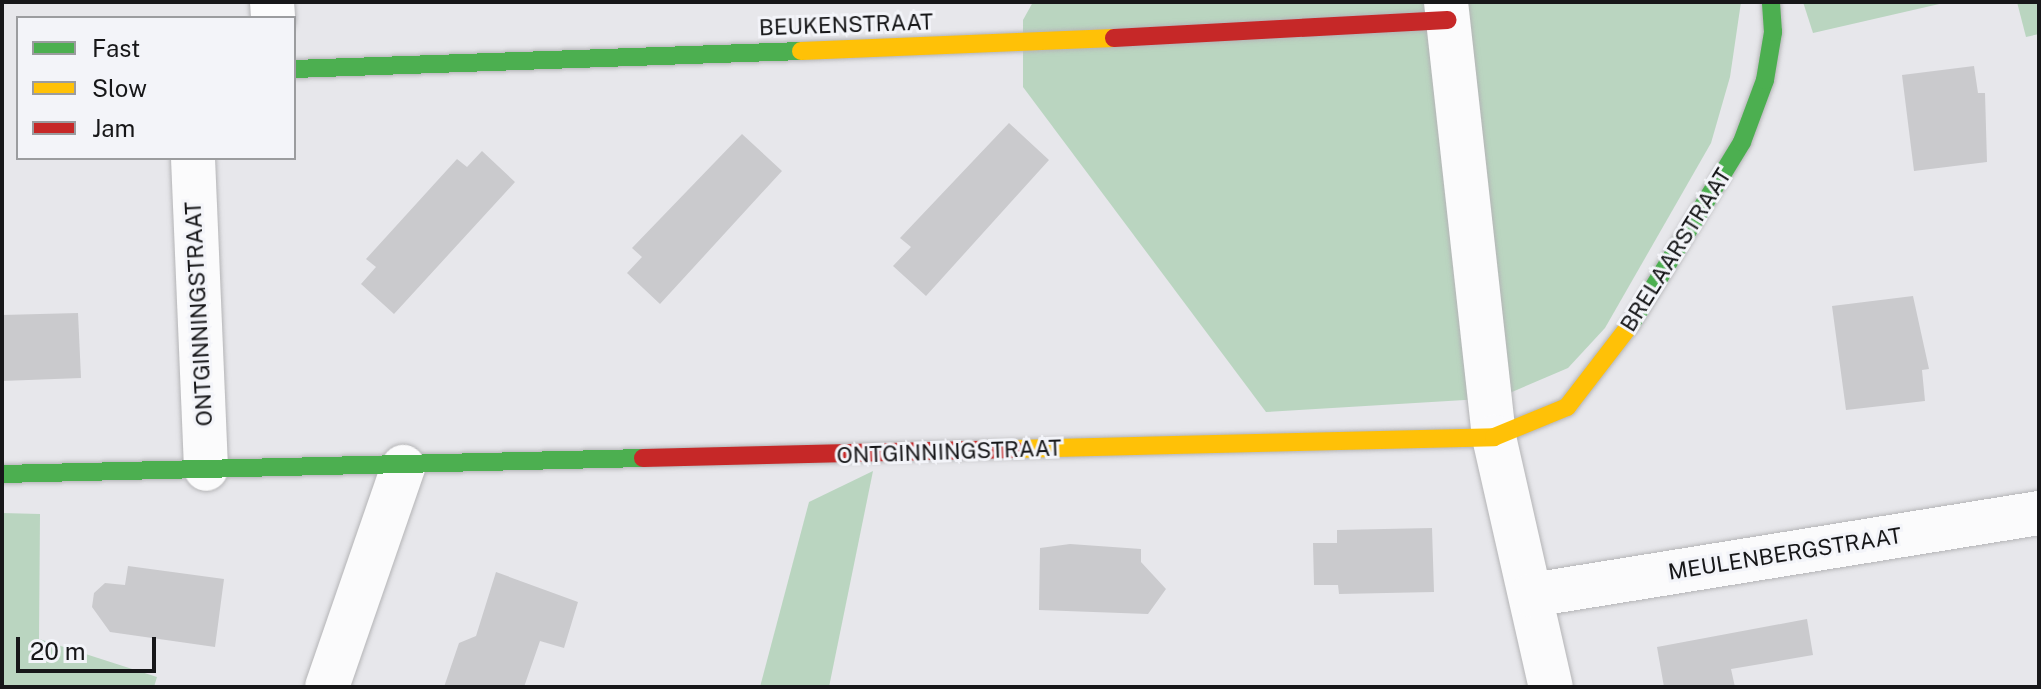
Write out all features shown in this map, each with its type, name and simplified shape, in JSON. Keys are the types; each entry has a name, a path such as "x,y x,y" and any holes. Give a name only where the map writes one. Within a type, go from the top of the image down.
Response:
{"street":[{"name":"BRELAARSTRAAT","path":"1494,437 1567,407 1604,365 1674,258 1742,142 1756,105 1773,32 1771,2"},
{"path":"1447,11 1494,437 1551,687"},
{"name":"BEUKENSTRAAT","path":"296,69 1030,43 1447,11"},
{"name":"ONTGINNINGSTRAAT","path":"193,160 206,469"},
{"name":"ONTGINNINGSTRAAT","path":"2,474 403,467 1494,437"},
{"path":"327,687 403,467"},
{"name":"MEULENBERGSTRAAT","path":"1532,595 2039,513"}],"green space":[{"path":"1033,2 1741,2 1730,77 1711,143 1605,328 1568,368 1498,398 1266,412 1023,87 1023,20"},
{"path":"1803,2 1948,2 1813,33"},
{"path":"2017,2 2039,2 2039,34 2026,37"},
{"path":"873,471 829,687 760,687 809,502"},
{"path":"2,513 40,514 39,639 157,677 154,687 2,687"}],"building":[{"path":"1974,66 1978,93 1985,93 1987,162 1914,171 1902,75"},
{"path":"1009,123 1049,160 926,296 893,266 911,247 900,238"},
{"path":"742,134 782,171 660,304 627,273 642,257 632,248"},
{"path":"482,151 515,182 394,314 361,284 376,267 366,259 457,159 467,167"},
{"path":"1913,296 1929,369 1922,370 1925,401 1846,410 1832,306"},
{"path":"78,313 81,378 2,381 2,315"},
{"path":"1432,528 1434,592 1339,594 1338,585 1314,585 1313,543 1337,543 1337,530"},
{"path":"1070,544 1141,549 1141,562 1166,589 1148,614 1039,610 1040,548"},
{"path":"128,566 224,579 215,647 110,632 92,607 94,593 105,583 125,585"},
{"path":"496,572 578,602 564,648 540,641 524,687 444,687 459,643 476,636"},
{"path":"1807,619 1813,655 1731,669 1735,687 1664,687 1657,647"}],"traffic: fast":[{"path":"1631,324 1742,142 1765,80 1773,32 1771,2"},
{"path":"296,69 801,51"},
{"path":"2,474 643,458"}],"traffic: slow":[{"path":"801,51 1114,38"},
{"path":"1014,449 1494,437 1567,407 1631,324"}],"traffic: jam":[{"path":"1114,38 1448,20"},
{"path":"643,458 1014,449"}]}
